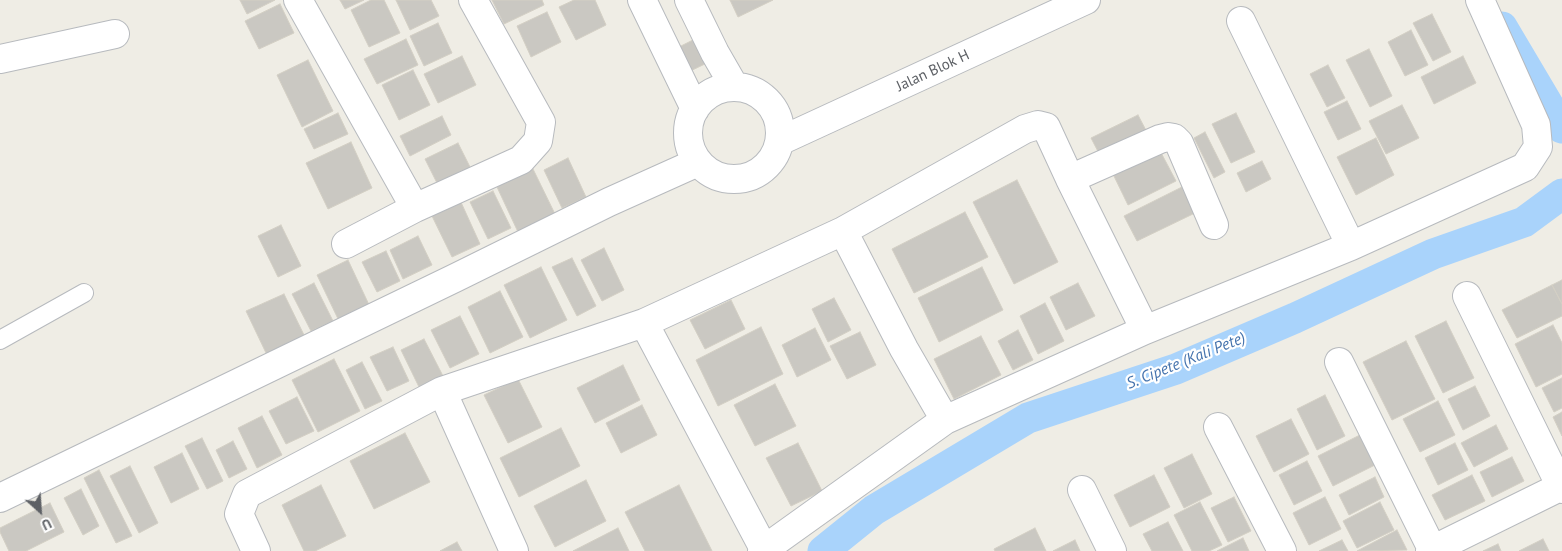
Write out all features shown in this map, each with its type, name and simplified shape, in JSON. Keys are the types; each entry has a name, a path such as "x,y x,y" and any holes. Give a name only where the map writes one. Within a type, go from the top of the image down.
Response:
{"street":[{"path":"298,0 415,208"},
{"path":"346,244 415,208 521,160 538,141 540,122 473,0"},
{"path":"642,0 695,109"},
{"path":"689,0 715,53 734,86"},
{"name":"Jalan Blok H","path":"780,141 1086,0"},
{"path":"644,323 763,550 945,420 1145,330 1351,246 1525,167 1538,146 1536,126 1480,0"},
{"path":"1241,20 1351,246"},
{"path":"0,59 115,34"},
{"path":"734,86 754,90 770,102 780,121 780,141 776,154 768,165 758,173 746,178 732,180 719,177 707,171 698,162 691,150 688,136 689,122 695,109 705,97 718,89 734,86"},
{"path":"256,551 239,514 247,494 442,391 644,323 843,231 1025,129 1038,126 1046,127 1070,180 1145,330"},
{"path":"1070,180 1160,138 1174,138 1179,143 1214,225"},
{"path":"0,498 609,202 698,162"},
{"path":"843,231 904,349 945,420"},
{"path":"1339,362 1432,551 1562,487 1466,296"},
{"path":"442,391 514,551"},
{"path":"1218,427 1282,551"},
{"path":"1082,490 1112,551"}],"lane":[{"path":"0,340 84,293"}],"building":[{"path":"240,0 275,0 247,14"},
{"path":"340,0 364,0 345,9"},
{"path":"371,0 384,0 400,33 369,47 351,10"},
{"path":"396,0 431,0 439,16 410,30"},
{"path":"492,0 542,0 544,5 504,24"},
{"path":"574,0 595,0 606,25 576,40 559,7"},
{"path":"730,0 773,0 738,17"},
{"path":"280,4 294,33 259,49 245,21"},
{"path":"547,12 561,42 531,57 517,26"},
{"path":"1432,14 1451,52 1433,61 1413,23"},
{"path":"438,23 452,53 424,66 410,36"},
{"path":"1411,30 1428,65 1405,76 1388,42"},
{"path":"697,38 709,62 682,75 671,51"},
{"path":"406,39 418,65 377,84 364,59"},
{"path":"1369,49 1392,96 1370,107 1346,60"},
{"path":"462,56 476,85 438,103 424,74"},
{"path":"1463,56 1476,83 1434,104 1421,77"},
{"path":"308,60 333,111 302,127 277,75"},
{"path":"1328,65 1345,98 1327,107 1310,74"},
{"path":"413,70 430,105 399,120 382,85"},
{"path":"1347,101 1361,129 1338,140 1324,112"},
{"path":"1402,105 1419,138 1386,154 1369,121"},
{"path":"338,113 348,134 314,149 304,129"},
{"path":"1236,113 1255,152 1231,163 1212,124"},
{"path":"1138,115 1150,138 1103,161 1091,138"},
{"path":"442,116 451,135 410,156 400,136"},
{"path":"1205,132 1225,172 1214,178 1194,138"},
{"path":"1376,138 1394,175 1356,195 1337,157"},
{"path":"351,142 372,188 328,209 306,163"},
{"path":"458,143 470,167 437,183 425,159"},
{"path":"1158,147 1176,181 1128,205 1111,170"},
{"path":"568,158 586,197 562,208 544,170"},
{"path":"1262,161 1271,179 1246,192 1237,173"},
{"path":"533,169 555,214 518,232 497,187"},
{"path":"1017,180 1058,262 1014,284 973,202"},
{"path":"1182,187 1195,213 1137,241 1124,216"},
{"path":"493,191 511,228 488,239 470,202"},
{"path":"460,200 480,244 452,257 431,214"},
{"path":"965,212 988,257 914,293 892,249"},
{"path":"281,225 301,266 278,277 258,236"},
{"path":"418,236 432,265 403,279 390,250"},
{"path":"604,248 624,290 602,301 581,260"},
{"path":"386,251 400,281 377,292 362,262"},
{"path":"572,258 596,306 577,316 552,267"},
{"path":"348,260 371,309 340,323 317,275"},
{"path":"541,267 567,320 530,338 504,285"},
{"path":"982,267 1003,310 939,342 918,298"},
{"path":"1562,280 1562,304 1552,285"},
{"path":"314,283 333,321 311,331 292,294"},
{"path":"1078,283 1095,316 1066,330 1050,297"},
{"path":"1552,285 1562,304 1562,316 1517,338 1502,310"},
{"path":"500,291 523,337 490,353 468,307"},
{"path":"284,294 305,337 267,355 246,311"},
{"path":"834,298 851,330 828,342 812,309"},
{"path":"731,300 745,329 705,349 690,320"},
{"path":"1045,303 1064,341 1038,354 1020,316"},
{"path":"460,316 479,354 450,368 431,330"},
{"path":"1446,321 1474,378 1443,393 1415,336"},
{"path":"1553,325 1562,343 1562,374 1536,387 1515,344"},
{"path":"761,327 783,374 718,406 696,360"},
{"path":"815,328 831,360 797,377 782,345"},
{"path":"1018,330 1033,360 1013,370 998,341"},
{"path":"860,332 876,365 847,379 830,346"},
{"path":"981,336 1001,375 954,399 934,359"},
{"path":"424,339 443,376 419,387 401,350"},
{"path":"1406,341 1435,399 1392,420 1363,362"},
{"path":"393,347 409,381 387,391 370,357"},
{"path":"334,359 360,411 318,432 292,380"},
{"path":"362,362 382,401 365,409 346,370"},
{"path":"623,365 640,400 595,423 577,388"},
{"path":"1562,378 1562,408 1554,412 1542,388"},
{"path":"518,379 542,427 508,443 484,395"},
{"path":"775,384 796,426 755,446 734,405"},
{"path":"1475,386 1490,416 1463,430 1448,399"},
{"path":"1325,395 1345,436 1317,450 1297,409"},
{"path":"297,397 314,431 286,444 269,411"},
{"path":"1438,401 1455,435 1420,452 1403,419"},
{"path":"642,405 657,435 621,453 606,423"},
{"path":"1562,412 1562,436 1553,417"},
{"path":"262,416 282,455 257,468 238,428"},
{"path":"1291,419 1309,454 1274,472 1256,436"},
{"path":"1496,425 1508,449 1474,467 1461,443"},
{"path":"561,428 580,466 519,497 500,458"},
{"path":"405,433 430,482 374,509 350,461"},
{"path":"1360,435 1375,465 1333,486 1318,456"},
{"path":"202,438 223,481 207,489 185,446"},
{"path":"233,441 247,469 229,478 216,450"},
{"path":"798,443 822,491 791,506 766,458"},
{"path":"1455,443 1468,470 1438,485 1425,458"},
{"path":"182,453 199,489 171,503 154,467"},
{"path":"1192,454 1212,494 1184,508 1164,468"},
{"path":"1512,457 1524,481 1492,497 1480,472"},
{"path":"1307,461 1322,491 1294,505 1279,475"},
{"path":"130,466 158,523 139,533 110,476"},
{"path":"99,470 132,536 116,543 84,478"},
{"path":"1154,475 1170,507 1130,527 1114,495"},
{"path":"1472,475 1485,501 1445,520 1432,495"},
{"path":"1375,477 1384,497 1349,515 1339,495"},
{"path":"586,480 606,521 555,547 534,506"},
{"path":"321,485 346,536 315,551 304,551 282,505"},
{"path":"679,485 712,551 645,551 625,512"},
{"path":"81,489 99,526 83,535 64,498"},
{"path":"1234,497 1251,531 1228,542 1211,508"},
{"path":"1325,497 1341,529 1309,545 1293,513"},
{"path":"1200,502 1222,545 1209,551 1192,551 1174,515"},
{"path":"1380,502 1394,530 1357,548 1343,521"},
{"path":"50,503 64,532 26,551 9,551 0,528"},
{"path":"1168,522 1183,551 1152,551 1143,534"},
{"path":"618,528 629,551 573,551"},
{"path":"1035,528 1046,551 995,551 994,549"},
{"path":"1397,530 1407,550 1357,551"},
{"path":"1243,538 1249,551 1217,551"},
{"path":"1543,539 1549,551 1519,551"},
{"path":"1075,540 1080,551 1053,551"},
{"path":"1342,540 1348,551 1319,551"},
{"path":"457,542 462,551 440,551"},
{"path":"1498,544 1501,551 1483,551"}],"waterway":[{"name":"S. Cipete (Kali Pete)","path":"1502,27 1562,128"},
{"name":"S. Cipete (Kali Pete)","path":"823,551 874,510 1028,418 1176,369 1295,318 1433,254 1524,222 1562,194"}]}
